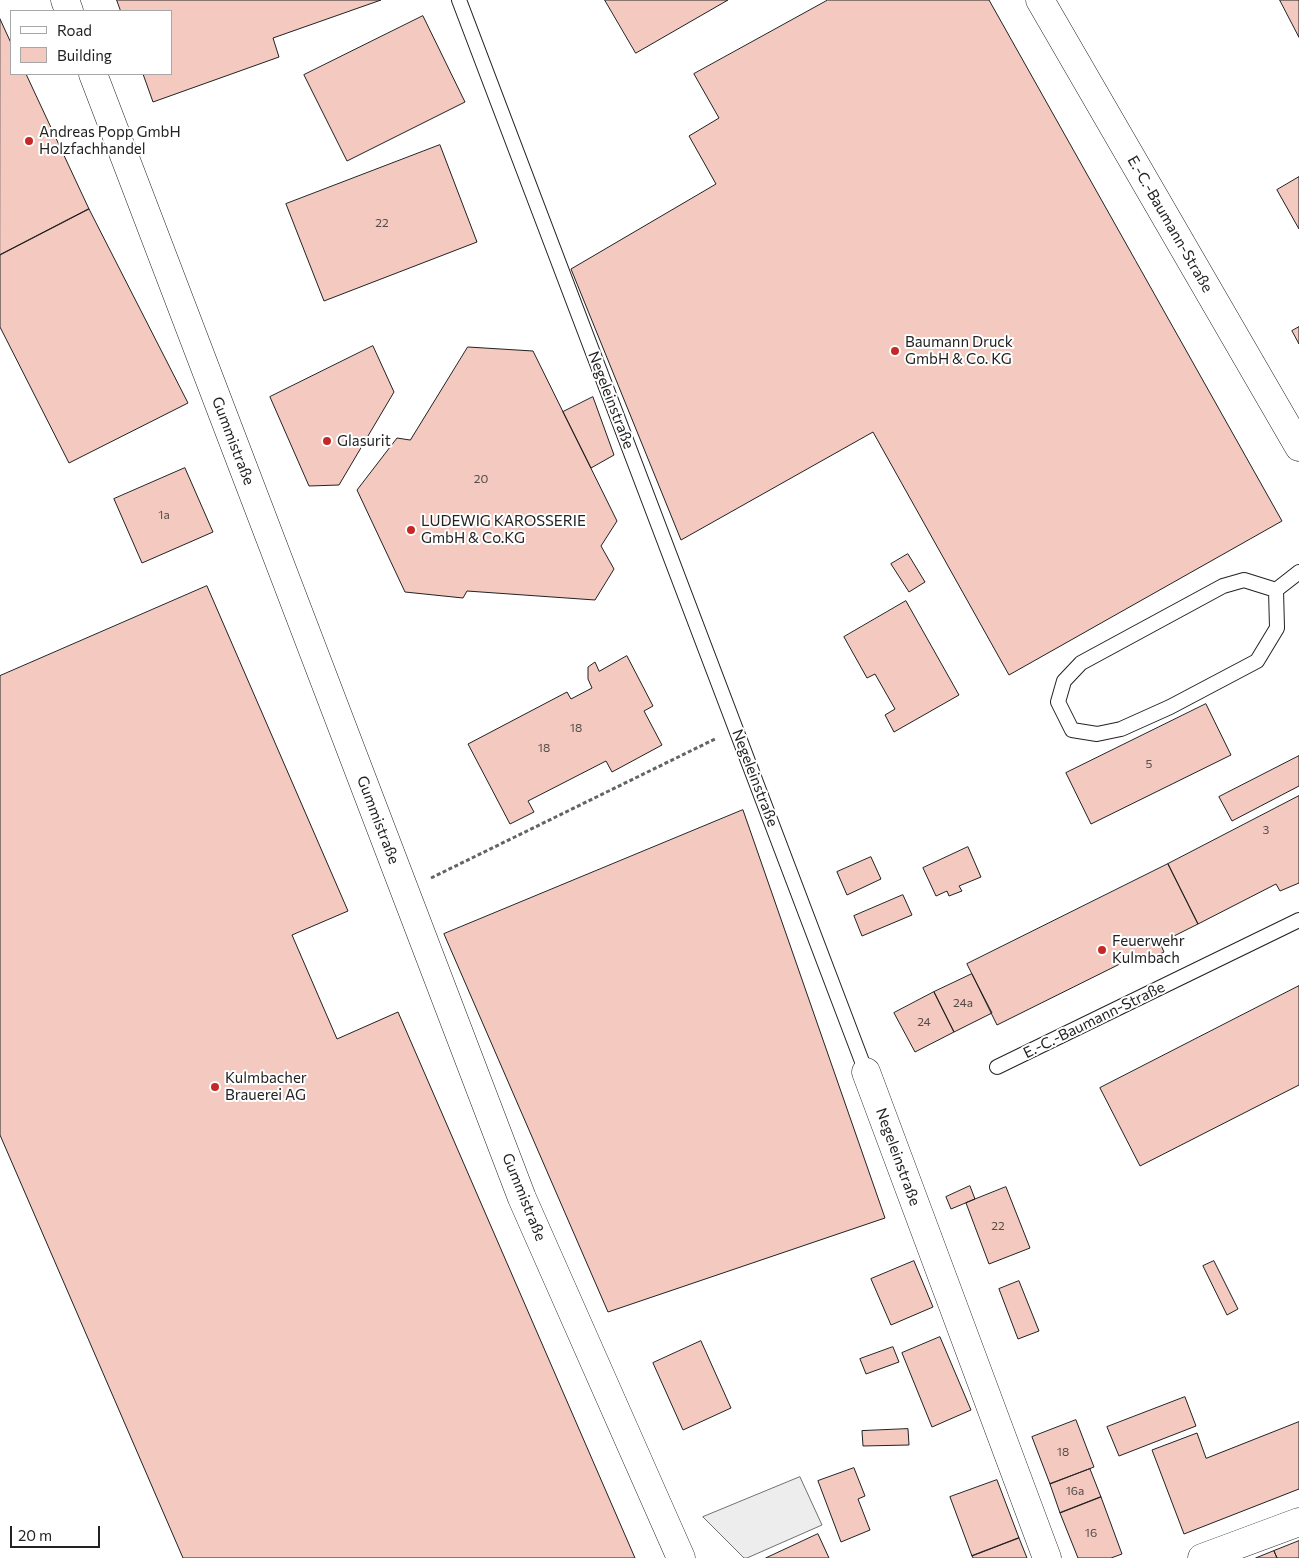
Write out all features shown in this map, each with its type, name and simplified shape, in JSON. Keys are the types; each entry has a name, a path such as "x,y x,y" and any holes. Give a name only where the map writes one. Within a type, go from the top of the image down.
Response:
{"street":[{"name":"E.-C.-Baumann-Straße","path":"1040,0 1299,447"},
{"name":"Gummistraße","path":"93,75 522,1198 681,1558"},
{"name":"Negeleinstraße","path":"866,1072 1047,1558"},
{"path":"1202,1558 1299,1522"}],"lane":[{"name":"Negeleinstraße","path":"459,0 866,1072"},
{"path":"1276,590 1299,572"},
{"path":"1244,580 1276,590 1277,628 1257,661 1170,707 1120,729 1097,734 1072,730 1058,702 1064,681 1081,663 1223,586 1244,580"},
{"name":"E.-C.-Baumann-Straße","path":"998,1067 1299,920"}],"path":[{"path":"405,891 736,729"}],"shaded area":[{"path":"800,1477 822,1525 747,1558 744,1558 703,1517"}],"building":[{"path":"117,0 381,0 273,38 279,57 153,102 143,75 172,75 172,10 121,10"},
{"path":"605,0 728,0 636,53"},
{"name":"Baumann Druck GmbH & Co. KG","path":"828,0 989,0 1282,521 1009,675 873,432 681,540 571,269 716,184 689,136 719,118 694,74"},
{"path":"1280,0 1299,0 1299,37"},
{"path":"423,16 465,102 347,161 304,75"},
{"name":"Andreas Popp GmbH Holzfachhandel","path":"0,19 10,41 10,75 26,75 89,209 0,255"},
{"path":"440,145 477,242 324,301 286,204"},
{"path":"1299,177 1299,229 1277,190"},
{"path":"89,209 188,403 69,463 0,327 0,255"},
{"path":"1299,327 1299,344 1292,331"},
{"name":"Glasurit","path":"373,346 394,392 339,485 309,486 270,397"},
{"path":"468,347 533,351 617,521 601,546 614,569 595,600 467,591 463,598 405,592 357,490 397,438 410,440"},
{"path":"593,397 614,455 591,468 563,412"},
{"path":"185,468 213,532 142,563 114,499"},
{"path":"908,554 925,582 909,592 891,564"},
{"name":"Kulmbacher Brauerei AG","path":"207,586 348,911 292,935 337,1039 398,1012 635,1558 183,1558 0,1135 0,676"},
{"path":"906,601 959,695 894,732 885,715 895,709 875,674 867,678 844,637"},
{"path":"627,656 653,706 644,711 662,745 612,772 606,761 528,801 534,812 510,824 468,744 567,692 571,699 592,688 588,679 588,667 595,662 599,671"},
{"path":"1206,704 1231,755 1091,824 1066,773"},
{"path":"1299,756 1299,786 1232,821 1219,797"},
{"path":"1299,796 1299,883 1280,891 1276,884 1198,924 1168,864"},
{"path":"743,810 885,1218 608,1312 444,934"},
{"path":"968,847 981,877 959,886 962,891 949,896 947,891 936,896 923,868"},
{"path":"871,857 881,879 847,895 837,872"},
{"path":"1168,864 1198,924 1160,943 1164,952 1142,963 1138,955 997,1025 967,964"},
{"path":"903,895 912,915 862,936 854,916"},
{"path":"972,974 992,1013 954,1032 934,992"},
{"path":"1299,986 1299,1085 1140,1166 1100,1088"},
{"path":"934,992 954,1032 915,1052 894,1013"},
{"path":"970,1186 975,1199 951,1209 946,1197"},
{"path":"1006,1187 1030,1248 989,1264 966,1203"},
{"path":"914,1261 933,1307 891,1325 871,1279"},
{"path":"1214,1261 1238,1309 1227,1315 1203,1266"},
{"path":"1019,1281 1039,1331 1018,1339 999,1289"},
{"path":"940,1337 971,1410 932,1427 902,1353"},
{"path":"701,1341 731,1408 683,1430 653,1363"},
{"path":"893,1347 899,1362 866,1374 860,1359"},
{"path":"1185,1397 1196,1426 1119,1456 1107,1427"},
{"path":"1076,1420 1094,1467 1050,1484 1032,1437"},
{"path":"1299,1422 1299,1489 1184,1534 1152,1450 1197,1433 1206,1458"},
{"path":"908,1429 909,1445 863,1446 862,1431"},
{"path":"854,1468 865,1496 858,1499 870,1530 841,1542 818,1481"},
{"path":"1090,1469 1101,1497 1060,1513 1050,1484"},
{"path":"997,1480 1019,1538 972,1556 950,1497"},
{"path":"1101,1497 1122,1554 1111,1558 1078,1558 1060,1513"},
{"path":"818,1534 829,1558 766,1558"},
{"path":"1019,1538 1027,1558 973,1558 972,1556"},
{"path":"1299,1541 1299,1558 1277,1558 1274,1551"},
{"path":"1274,1551 1277,1558 1256,1558"}],"place":[{"name":"Andreas Popp GmbH Holzfachhandel","path":"29,141"},
{"name":"Baumann Druck GmbH & Co. KG","path":"895,351"},
{"name":"Glasurit","path":"327,441"},
{"name":"LUDEWIG KAROSSERIE GmbH & Co.KG","path":"411,530"},
{"name":"Feuerwehr Kulmbach","path":"1102,950"},
{"name":"Kulmbacher Brauerei AG","path":"215,1087"}]}
